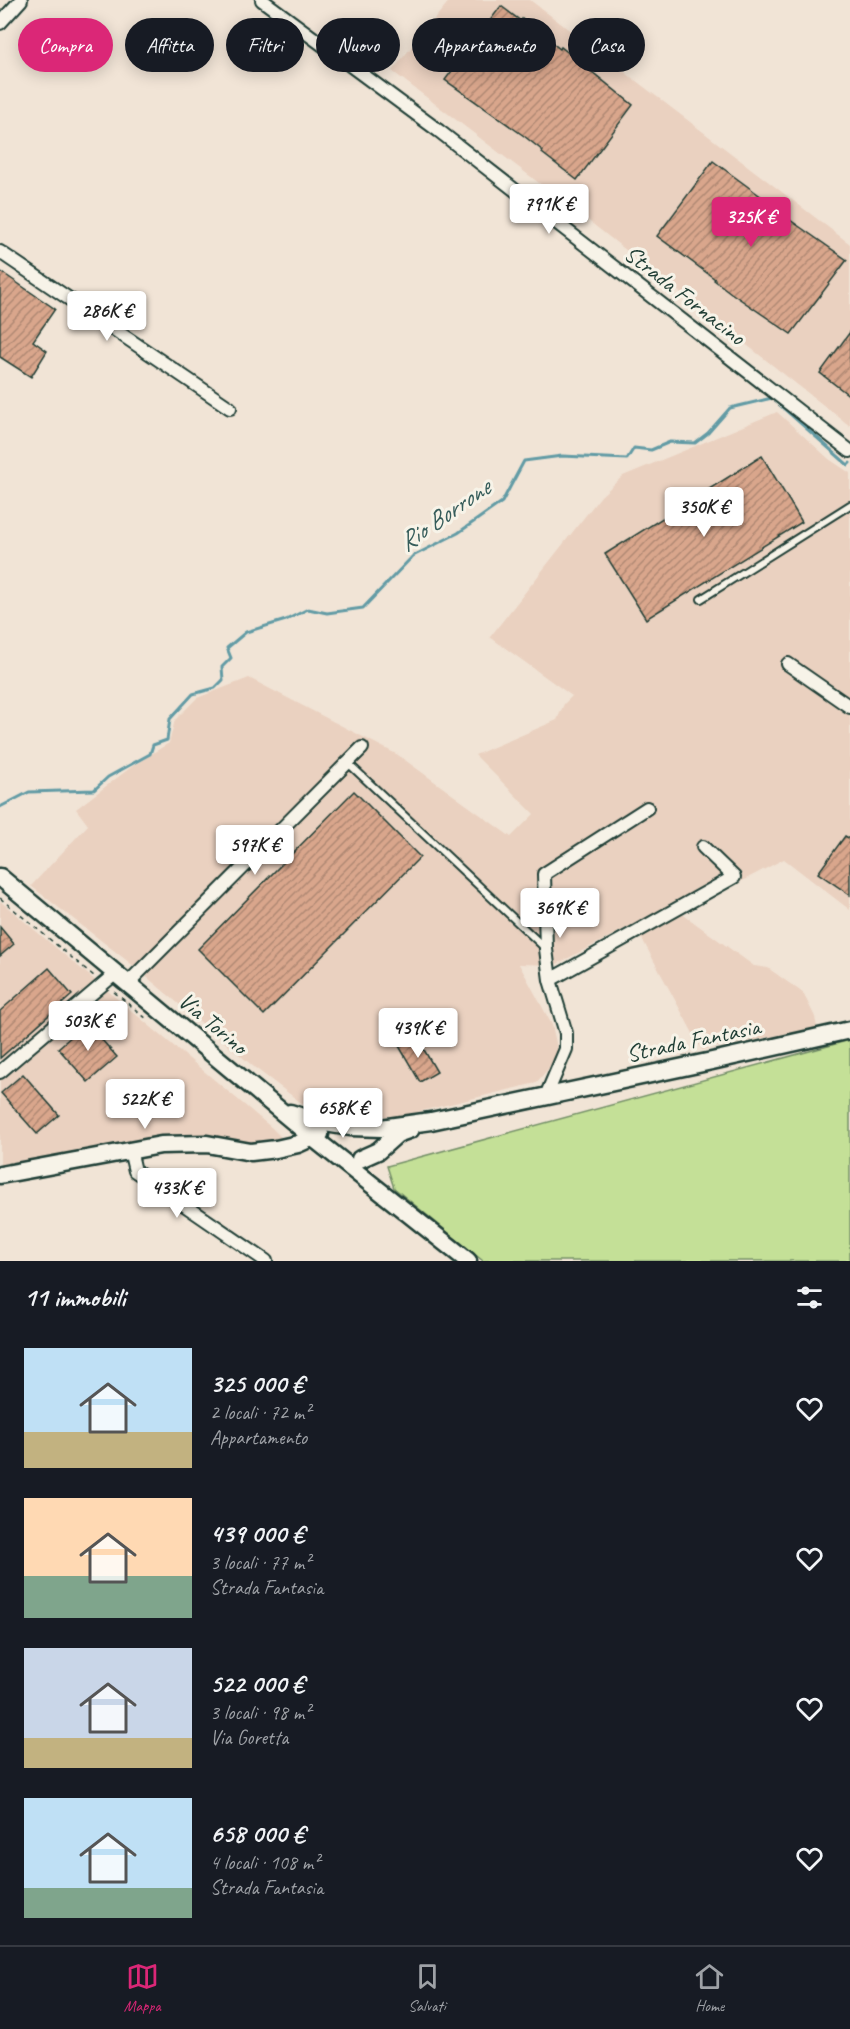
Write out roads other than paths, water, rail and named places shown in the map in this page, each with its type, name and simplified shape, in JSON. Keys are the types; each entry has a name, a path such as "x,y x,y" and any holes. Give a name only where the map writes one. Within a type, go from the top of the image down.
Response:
{"street":[{"path":"0,23 21,0"},
{"name":"Strada Fornacino","path":"262,0 448,138 850,451"},
{"path":"0,252 230,408"},
{"path":"788,664 850,707"},
{"path":"0,1072 116,980 362,748"},
{"path":"546,1096 566,1049 566,1033 550,981 546,949 544,874 647,808"},
{"path":"550,981 734,877 703,847"},
{"name":"Via Torino","path":"0,877 116,980 312,1137 357,1164 380,1188 468,1261"},
{"name":"Strada Fantasia","path":"279,1109 319,1122 350,1127 381,1128 431,1121 850,1030"},
{"name":"Strada Fantasia","path":"357,1164 378,1151 397,1134 431,1121"},
{"name":"Strada Fantasia","path":"0,1175 160,1145 207,1144 251,1152 276,1149 350,1127"},
{"path":"357,1164 370,1137 381,1128"},
{"path":"130,1150 135,1171 266,1261"},
{"path":"378,1151 375,1168 380,1188"}],"lane":[{"path":"700,599 850,505"},
{"path":"347,762 546,949"}],"waterway":[{"name":"Rio Borrone","path":"0,807 29,792 94,790 108,777 150,754 153,745 167,740 170,719 193,694 215,688 223,680 222,667 231,658 227,648 246,632 286,620 308,609 327,613 363,608 413,556 458,533 502,502 524,461 562,456 627,459 634,448 651,450 670,442 695,443 708,433 730,408 772,398 848,465 850,463"}]}
